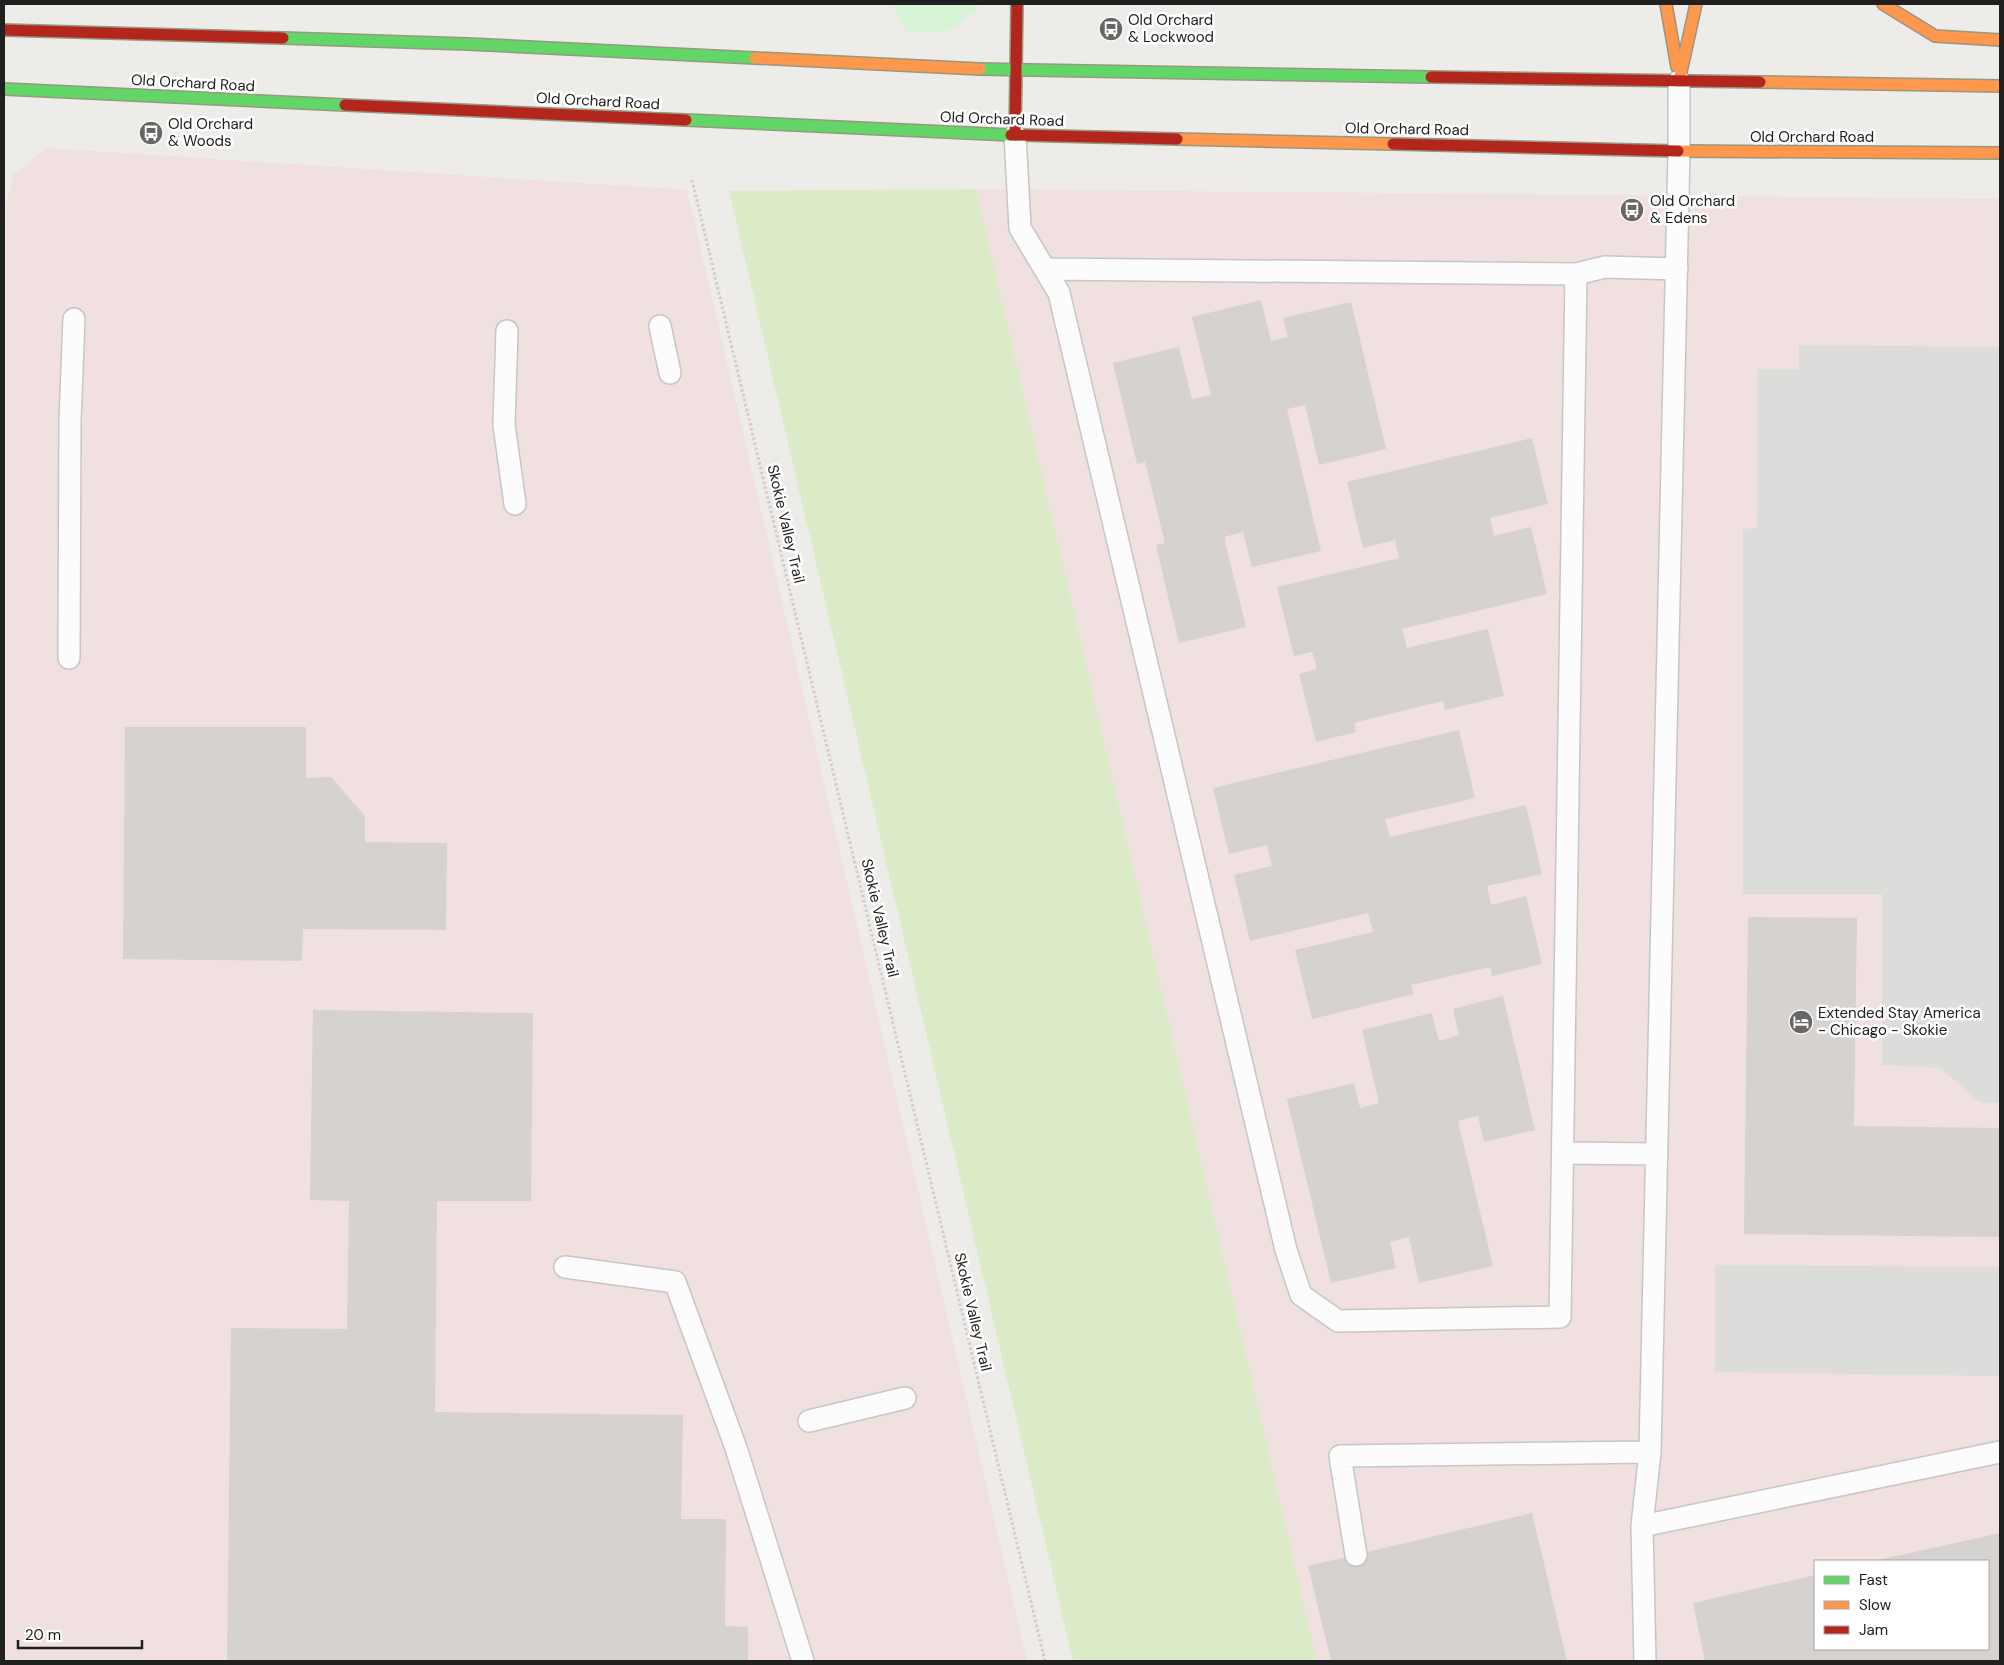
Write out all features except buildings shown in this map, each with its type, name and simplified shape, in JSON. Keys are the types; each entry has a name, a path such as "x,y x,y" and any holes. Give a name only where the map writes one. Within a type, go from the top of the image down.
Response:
{"main road":[{"path":"1015,136 1017,4"},
{"path":"1666,4 1679,81"},
{"path":"1679,81 1696,4"},
{"path":"1883,4 1935,36 2000,40"},
{"path":"4,30 467,44 1016,71 2000,86"},
{"name":"Old Orchard Road","path":"4,89 1015,136 1680,151 2000,153"}],"lane":[{"path":"1645,1661 1642,1526 1650,1452 1680,151 1679,81"},
{"path":"1015,136 1020,228 1059,294 1284,1240 1301,1295 1338,1321 1560,1317 1576,274"},
{"path":"1045,269 1576,274 1605,267 1677,269"},
{"path":"69,658 70,420 74,319"},
{"path":"660,326 670,373"},
{"path":"507,331 504,425 515,504"},
{"path":"1563,1153 1657,1154"},
{"path":"565,1267 676,1282 736,1448 803,1661"},
{"path":"809,1421 905,1398"},
{"path":"1356,1554 1340,1456 1650,1452"},
{"path":"1642,1526 2000,1452"}],"path":[{"name":"Skokie Valley Trail","path":"692,180 1045,1661"}],"shaded area":[{"path":"47,148 687,190 1027,1661 4,1661 4,218 13,175"},
{"path":"976,189 2000,199 2000,1661 1317,1661"},
{"path":"1799,345 2000,347 2000,1103 1981,1103 1940,1068 1882,1065 1882,894 1743,894 1743,529 1757,528 1758,369 1799,369"},
{"path":"1715,1265 2000,1267 2000,1376 1715,1372"}],"green space":[{"path":"891,4 979,4 978,10 948,31 908,33"},
{"path":"976,189 1317,1661 1073,1661 729,191"}],"traffic: fast":[{"path":"283,38 467,44 755,58"},
{"path":"980,69 1431,77"},
{"path":"4,89 345,105"},
{"path":"686,120 1011,135"}],"traffic: slow":[{"path":"1666,4 1677,67"},
{"path":"1679,81 1696,4"},
{"path":"1883,4 1935,36 2000,40"},
{"path":"755,58 980,69"},
{"path":"1760,82 2000,86"},
{"path":"1177,139 1393,144"},
{"path":"1678,151 2000,153"}],"traffic: jam":[{"path":"1015,135 1017,4"},
{"path":"4,30 283,38"},
{"path":"1431,77 1760,82"},
{"path":"345,105 686,120"},
{"path":"1011,135 1177,139"},
{"path":"1393,144 1678,151"}],"place":[{"name":"Old Orchard & Lockwood","path":"1111,29"},
{"name":"Old Orchard & Woods","path":"151,133"},
{"name":"Old Orchard & Edens","path":"1632,210"},
{"name":"Extended Stay America - Chicago - Skokie","path":"1801,1022"}]}
